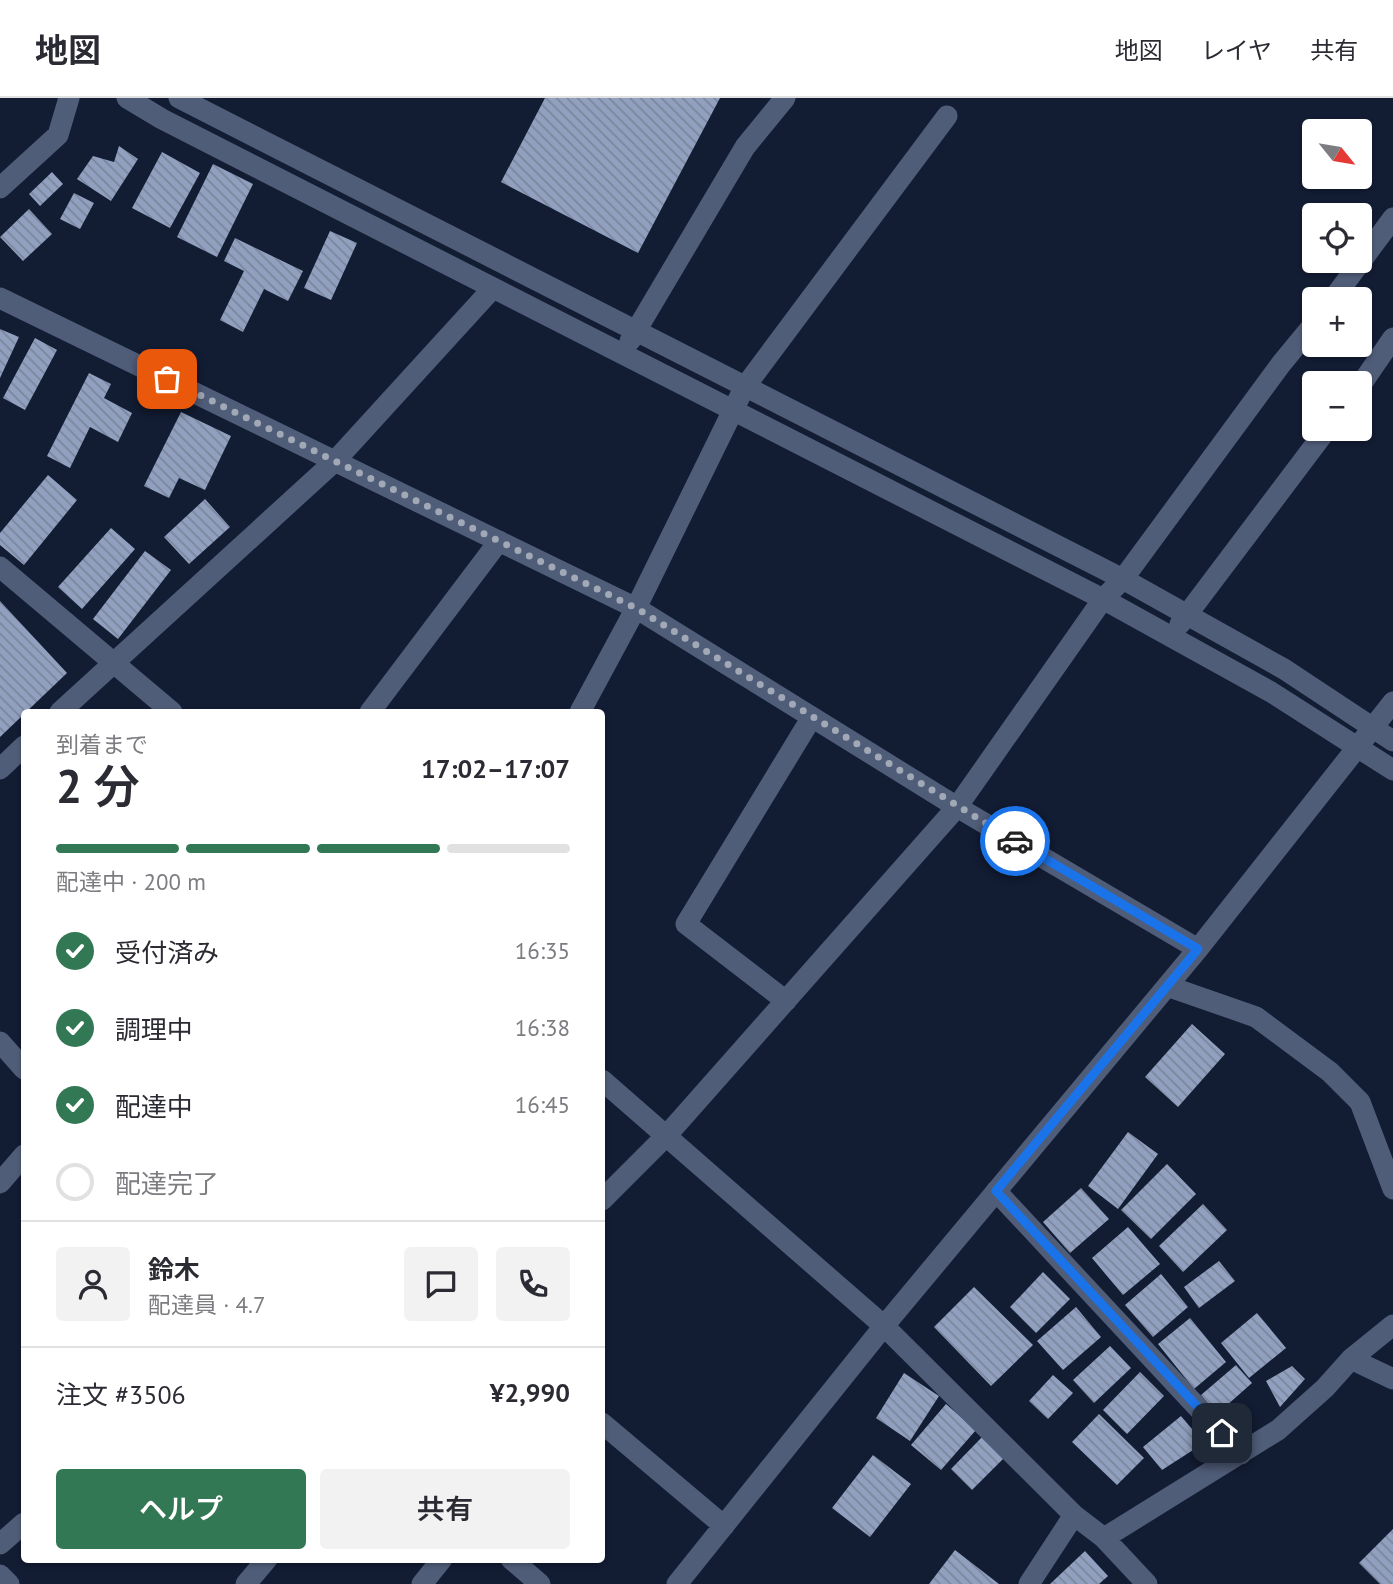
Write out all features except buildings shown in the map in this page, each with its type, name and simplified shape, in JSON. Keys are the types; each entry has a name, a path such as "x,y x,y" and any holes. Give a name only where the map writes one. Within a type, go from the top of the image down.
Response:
{"street":[{"path":"0,188 58,135 69,98"},
{"path":"127,98 162,119 1102,598 1270,692 1393,770"},
{"path":"179,98 637,330 744,388 1124,579 1284,669 1371,729 1393,741"},
{"path":"622,354 746,147 785,98"},
{"path":"582,709 636,608 744,388 947,116"},
{"path":"1342,287 1393,218"},
{"path":"63,709 335,461 493,288"},
{"path":"0,298 636,608 957,807 1198,949"},
{"path":"1370,371 1393,338"},
{"path":"605,1197 667,1135 957,807 1102,598 1124,579 1302,339"},
{"path":"1170,637 1318,441"},
{"path":"372,709 499,541"},
{"path":"0,567 169,709"},
{"path":"677,1584 884,1326 1198,949 1393,702"},
{"path":"786,1001 686,925 812,717"},
{"path":"0,769 21,749"},
{"path":"1167,986 1256,1017 1330,1072 1360,1102 1393,1189"},
{"path":"0,1042 21,1066"},
{"path":"605,1083 884,1326 1074,1515 1104,1538 1147,1584"},
{"path":"0,1183 21,1158"},
{"path":"996,1191 1241,1454"},
{"path":"1104,1538 1279,1430 1325,1388 1351,1359 1393,1325"},
{"path":"1351,1359 1393,1379"},
{"path":"605,1426 724,1526"},
{"path":"1029,1584 1074,1515"},
{"path":"0,1544 21,1526"},
{"path":"246,1584 264,1563"},
{"path":"422,1584 439,1563"},
{"path":"516,1563 540,1584"},
{"path":"0,1575 9,1584"}],"way so far":[{"path":"167,379 636,608 1015,841"}],"route":[{"path":"1015,841 1198,949 996,1191 1222,1433"}]}
